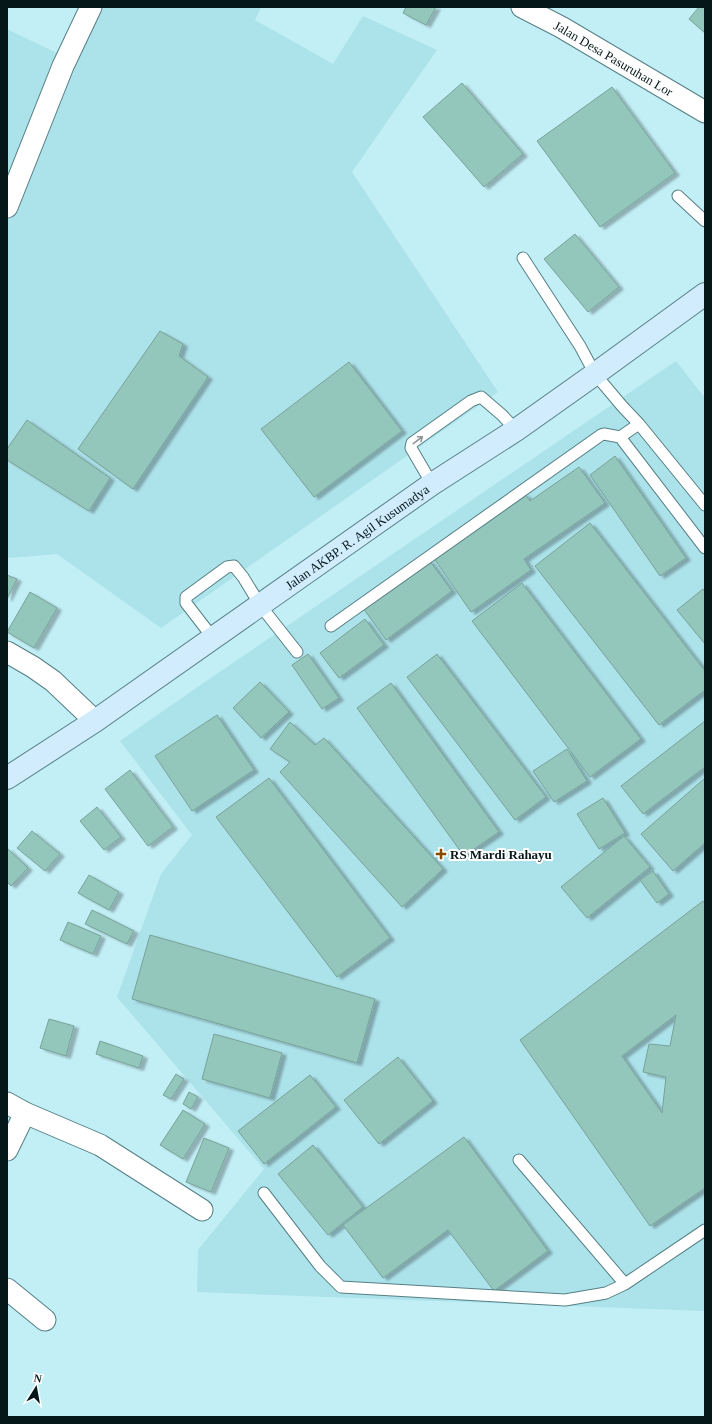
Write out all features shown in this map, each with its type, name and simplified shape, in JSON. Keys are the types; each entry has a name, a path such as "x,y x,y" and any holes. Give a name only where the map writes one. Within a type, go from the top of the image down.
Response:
{"main road":[{"name":"Jalan AKBP. R. Agil Kusumadya","path":"7,778 95,721 432,484 516,430 705,294"}],"street":[{"path":"7,207 63,66 91,7"},
{"name":"Jalan Desa Pasuruhan Lor","path":"522,7 705,112"},
{"path":"7,652 33,667 52,681 95,721"},
{"path":"7,1103 25,1113 100,1145 202,1210"},
{"path":"7,1150 25,1113"},
{"path":"7,1289 45,1320"}],"lane":[{"path":"678,196 705,221"},
{"path":"523,258 580,346 595,374 622,406 640,424 705,505"},
{"path":"432,484 411,448 412,443 471,401 481,397 502,415 516,430"},
{"path":"620,437 640,424"},
{"path":"331,626 600,435 604,434 620,437 705,548"},
{"path":"213,638 186,603 186,597 227,567 234,566 244,577 260,605 297,652"},
{"path":"519,1160 625,1284"},
{"path":"264,1193 320,1266 341,1287 565,1300 606,1293 625,1284 705,1230"}],"shaded area":[{"path":"97,7 261,7 255,20 333,64 363,16 437,50 352,172 498,392 161,628 57,554 10,558 7,556 7,29 69,59"},
{"name":"RS Mardi Rahayu","path":"676,361 705,398 705,1311 197,1292 198,1250 264,1169 117,997 161,874 192,835 120,741"}],"building":[{"path":"406,7 436,7 426,25 403,13"},
{"path":"699,7 705,7 705,33 689,19"},
{"path":"462,83 523,154 484,187 423,117"},
{"path":"612,87 675,173 600,227 537,141"},
{"path":"575,234 619,287 588,312 544,259"},
{"path":"160,331 183,344 179,356 208,377 133,489 78,449"},
{"path":"349,362 402,431 314,497 261,429"},
{"path":"27,420 110,478 89,511 7,460 7,449"},
{"path":"615,456 686,558 660,576 590,475"},
{"path":"579,467 605,503 524,559 531,570 471,612 433,557 525,494 530,501"},
{"path":"590,523 705,671 705,690 659,725 535,566"},
{"path":"429,560 452,591 386,640 363,608"},
{"path":"7,575 17,579 7,599"},
{"path":"522,583 641,739 590,777 472,621"},
{"path":"703,589 705,592 705,644 677,610"},
{"path":"30,592 57,608 34,648 7,632"},
{"path":"365,619 384,645 339,678 320,653"},
{"path":"308,654 339,698 322,709 292,665"},
{"path":"437,654 546,797 515,820 407,677"},
{"path":"260,682 289,712 261,738 233,708"},
{"path":"391,683 499,832 464,856 357,708"},
{"path":"217,715 254,770 192,811 155,756"},
{"path":"705,721 705,767 643,814 621,786"},
{"path":"290,722 315,745 324,738 443,869 402,907 280,772 290,762 270,749"},
{"path":"567,749 587,781 554,802 533,771"},
{"path":"130,770 173,827 148,846 105,789"},
{"path":"269,778 390,938 337,977 216,817"},
{"path":"705,778 705,843 673,871 641,834"},
{"path":"603,798 625,833 599,849 577,814"},
{"path":"97,807 121,837 104,850 80,821"},
{"path":"32,831 60,854 45,871 17,848"},
{"path":"624,836 650,867 587,918 561,887"},
{"path":"7,848 28,868 11,886 7,882"},
{"path":"653,871 669,894 657,903 640,880"},
{"path":"89,875 119,892 109,910 78,893"},
{"path":"703,901 705,903 705,1188 650,1226 520,1040","holes":["676,1015 670,1046 649,1044 643,1072 666,1077 662,1113 622,1056"]},
{"path":"92,910 134,931 127,944 85,924"},
{"path":"68,922 101,936 93,954 60,940"},
{"path":"150,935 375,999 357,1063 132,999"},
{"path":"49,1019 74,1026 66,1056 40,1048"},
{"path":"214,1034 282,1053 270,1098 202,1079"},
{"path":"100,1041 143,1056 139,1068 96,1054"},
{"path":"398,1057 433,1101 379,1144 344,1100"},
{"path":"176,1074 184,1079 171,1099 163,1095"},
{"path":"310,1075 336,1107 264,1164 238,1131"},
{"path":"189,1092 198,1097 191,1109 183,1104"},
{"path":"183,1110 205,1124 183,1159 160,1145"},
{"path":"464,1137 548,1251 494,1291 448,1230 383,1278 343,1225"},
{"path":"204,1138 229,1148 211,1192 186,1182"},
{"path":"313,1145 363,1207 328,1235 278,1174"}],"place":[{"name":"RS Mardi Rahayu","path":"441,854"}]}
